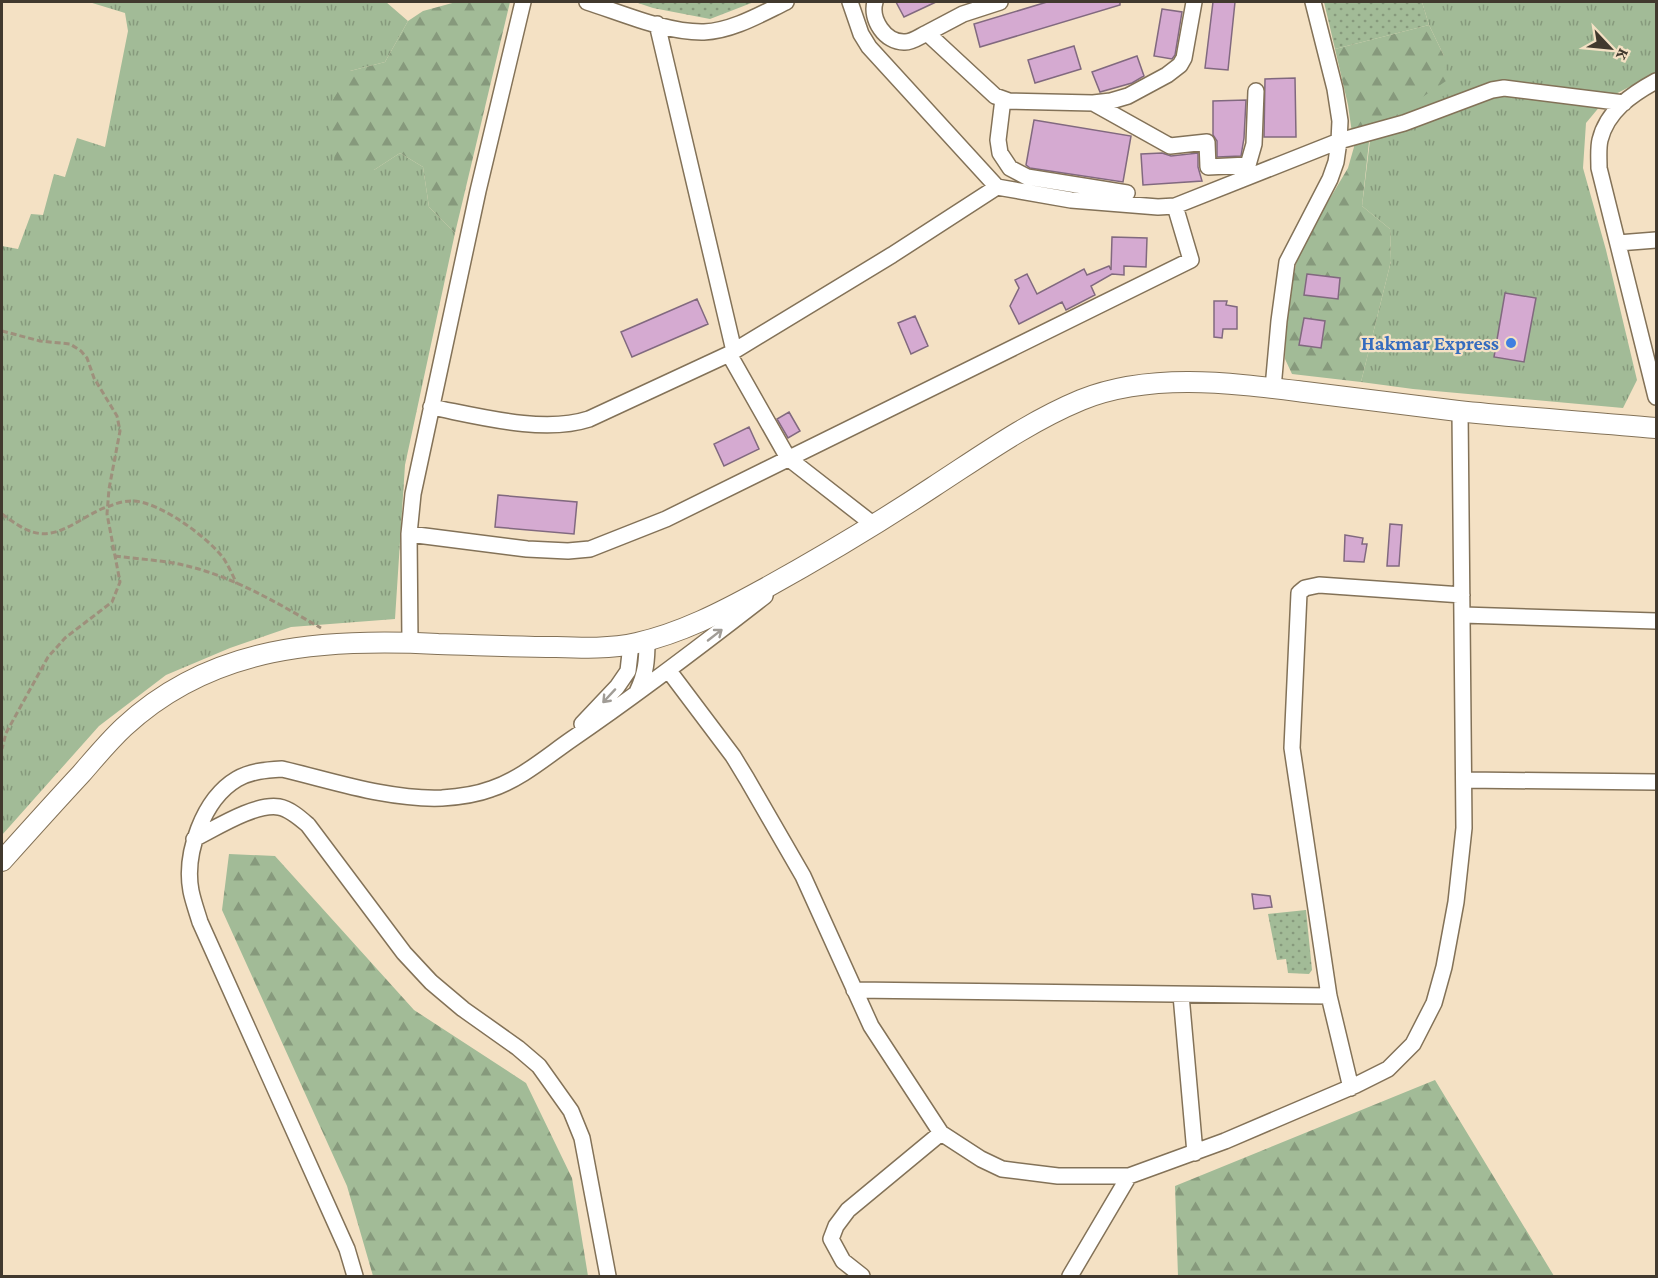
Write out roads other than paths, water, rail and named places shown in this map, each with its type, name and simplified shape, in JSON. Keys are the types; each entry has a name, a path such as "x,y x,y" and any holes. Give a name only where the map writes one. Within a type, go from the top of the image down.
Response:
{"main road":[{"path":"2,861 124,727 171,693 198,677 231,664 296,646 410,642 577,648 639,642 670,634 701,621 801,569 874,525 1013,435 1052,413 1086,398 1118,389 1161,383 1199,382 1273,388 1460,411 1656,428"}],"street":[{"path":"410,642 409,534 413,494 478,191 523,2"},
{"path":"587,2 657,24 686,31 705,32 748,20 786,2"},
{"path":"850,2 861,34 869,47 997,188 1071,200 1158,207 1175,206 1339,141 1404,123 1492,90 1504,88 1624,103"},
{"path":"875,2 874,17 880,29 903,43 963,14 1000,2"},
{"path":"927,33 983,86 995,96 1003,99 1093,103 1111,101 1128,96 1167,75 1180,65 1184,58 1194,2"},
{"path":"1273,388 1287,262 1329,179 1336,162 1339,141 1340,121 1335,89 1313,2"},
{"path":"657,24 731,352 788,458 874,525"},
{"path":"1656,81 1632,94 1611,116 1599,140 1599,168 1656,397"},
{"path":"1093,103 1170,146 1207,142 1208,167 1248,165 1254,144 1256,91"},
{"path":"1003,99 998,140 1000,153 1010,168 1027,177 1127,193"},
{"path":"431,407 483,417 552,425 572,424 589,419 731,352 892,255 997,188"},
{"path":"409,534 568,552 590,549 666,519 1191,260 1175,206"},
{"path":"1618,243 1656,240"},
{"path":"669,670 733,756 808,886 871,1026 941,1133 981,1159 1002,1169 1058,1176 1129,1176 1195,1153 1351,1088 1388,1069 1413,1044 1434,1004 1444,967 1456,902 1464,828 1460,411"},
{"path":"355,1276 347,1249 200,922 191,890 190,861 194,839 213,802 236,780 250,773 282,769 383,793 412,797 441,798 492,789 517,777 669,670 801,569"},
{"path":"1351,1088 1329,996 1292,748 1299,592 1319,585 1462,595"},
{"path":"1463,615 1656,621"},
{"path":"635,694 645,675 648,661 639,642"},
{"path":"562,746 617,687 628,671 639,642"},
{"path":"1465,780 1656,782"},
{"path":"194,839 238,817 260,809 279,807 295,814 308,825 404,953 431,982 539,1066 571,1111 582,1138 608,1276"},
{"path":"854,990 1329,996"},
{"path":"1181,995 1195,1153"},
{"path":"862,1276 843,1262 831,1239 836,1226 849,1210 941,1133"},
{"path":"1070,1276 1129,1176"}],"place":[{"name":"Hakmar Express","path":"1511,343"}]}
